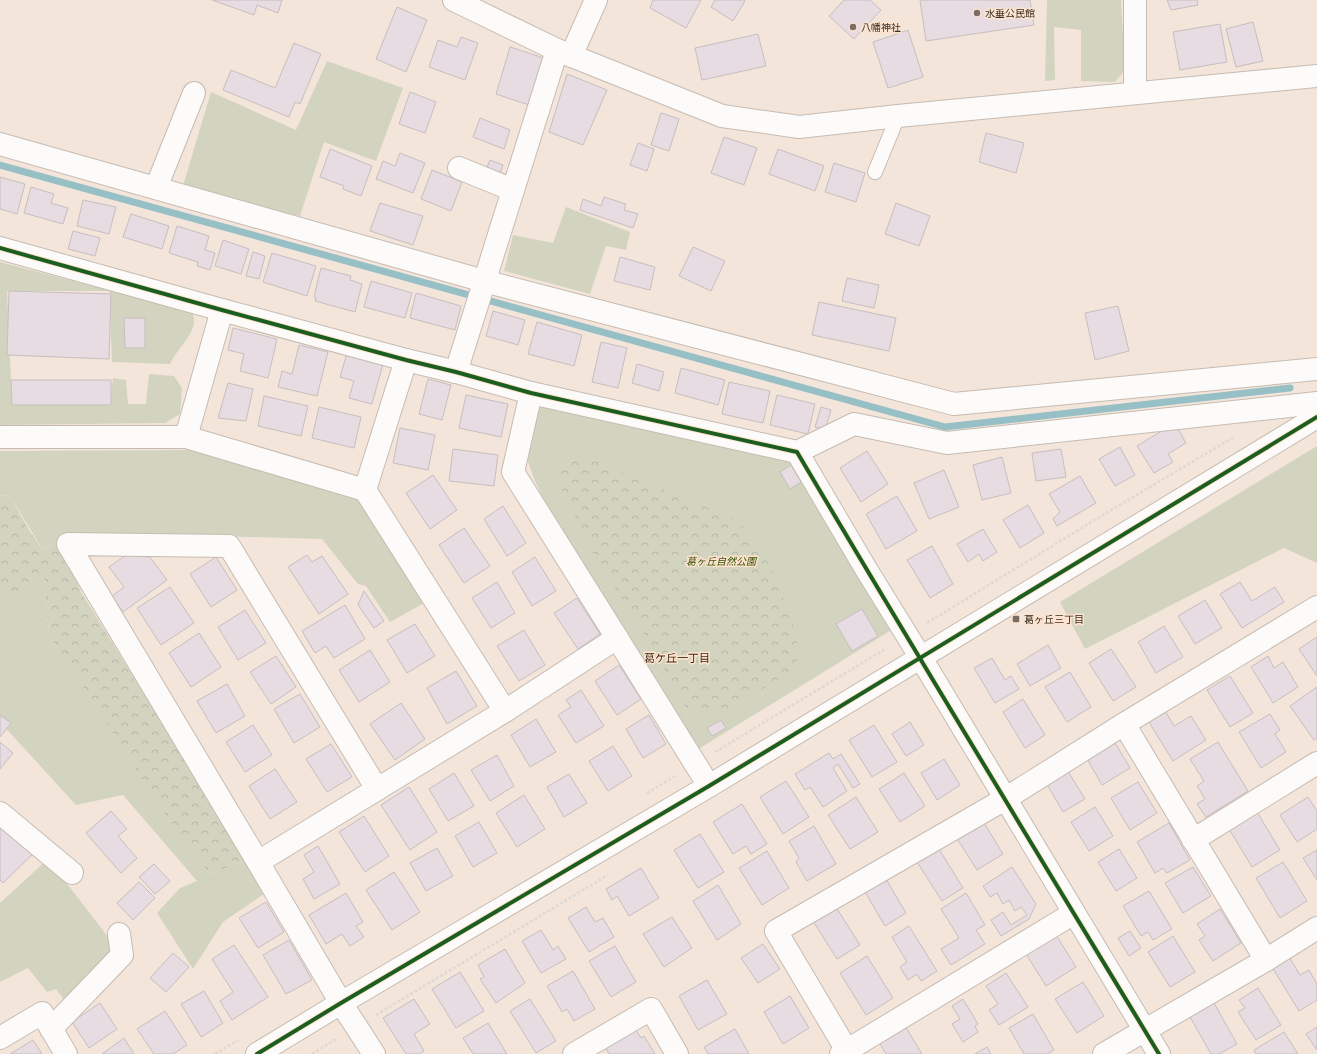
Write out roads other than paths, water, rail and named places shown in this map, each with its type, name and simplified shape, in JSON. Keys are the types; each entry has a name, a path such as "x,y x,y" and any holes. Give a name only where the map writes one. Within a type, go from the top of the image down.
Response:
{"street":[{"path":"454,0 564,53 722,116 799,127 898,116 1317,76"},
{"path":"456,372 513,190 564,53 596,0"},
{"path":"1135,0 1135,93"},
{"path":"156,188 194,93"},
{"path":"0,144 156,188 484,285 954,404 1317,369"},
{"path":"459,168 513,190"},
{"path":"0,248 222,310 531,393 797,452 854,424 947,443 1317,403"},
{"path":"186,437 222,310"},
{"path":"365,490 406,360"},
{"path":"531,393 513,472 709,786"},
{"path":"257,1054 709,786 1317,417"},
{"path":"0,437 186,437 365,490 505,711"},
{"path":"797,452 1159,1054"},
{"path":"374,1054 341,1003 68,544 229,546 377,789"},
{"path":"1074,913 846,1053 776,931 1005,799 1124,724 1317,607"},
{"path":"258,862 505,711 617,638"},
{"path":"1124,724 1266,960"},
{"path":"1193,840 1317,763"},
{"path":"0,813 72,873"},
{"path":"1104,1054 1266,960 1317,928"},
{"path":"51,1029 122,956 119,934"},
{"path":"574,1054 651,1009 677,1054"},
{"path":"0,1038 42,1014 66,1054"}],"lane":[{"path":"875,172 898,116"}],"waterway":[{"path":"0,165 945,427 1290,388"}],"place":[{"name":"水垂公民館","path":"977,13"},
{"name":"八幡神社","path":"853,27"},
{"name":"葛ヶ丘三丁目","path":"1016,619"}],"district":[{"name":"葛ケ丘一丁目","path":"677,658"}],"park label":[{"name":"葛ヶ丘自然公園","path":"721,561"}]}
